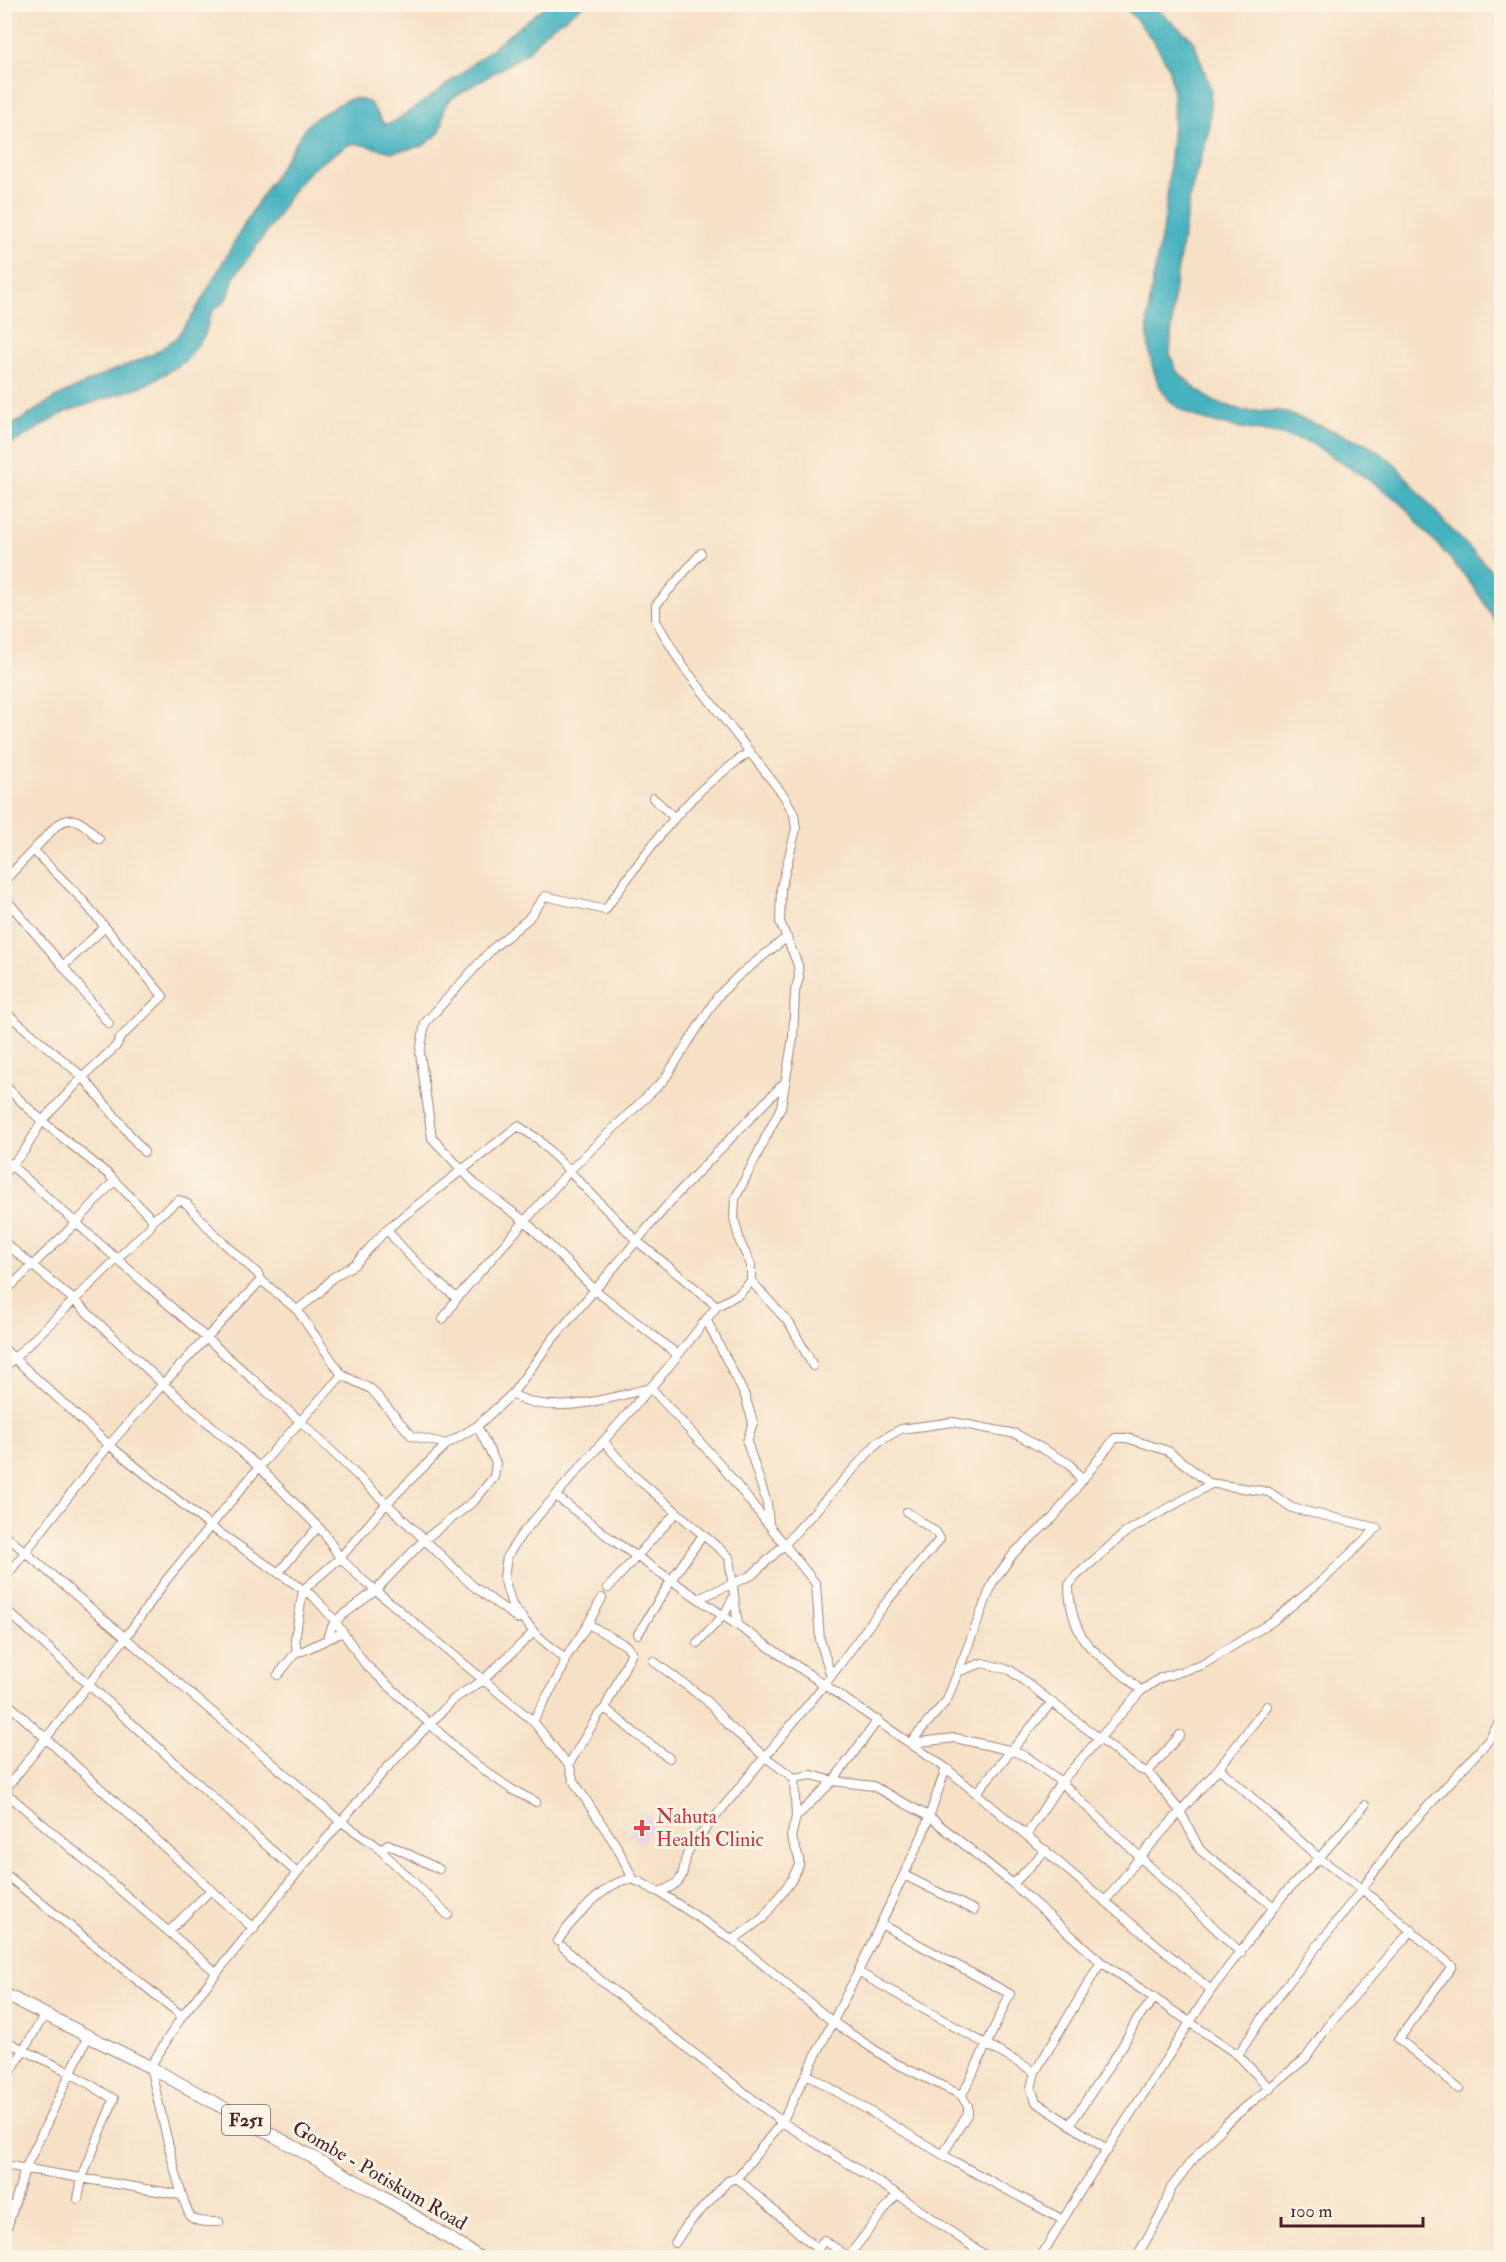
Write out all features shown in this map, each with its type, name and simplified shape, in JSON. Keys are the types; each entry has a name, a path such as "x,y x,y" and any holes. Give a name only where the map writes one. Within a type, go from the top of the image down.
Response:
{"main road":[{"name":"Gombe - Potiskum Road","path":"4,1994 150,2067 379,2194 480,2258"}],"street":[{"path":"701,553 656,605 656,621 682,665 784,796 794,814 796,829 782,888 780,922 798,965 799,978 795,991 793,1038 781,1107 735,1199 734,1218 740,1242 751,1265 751,1281 790,1324 813,1366"},
{"path":"678,1355 595,1290 526,1222 476,1185 432,1138 420,1053 425,1023 492,949 528,918 545,896 605,910 675,818 701,790 750,751"},
{"path":"653,798 675,818"},
{"path":"4,881 57,825 71,818 79,821 99,839"},
{"path":"4,1174 24,1150 42,1121 163,996 79,896 34,851"},
{"path":"4,897 109,1024"},
{"path":"63,966 104,928"},
{"path":"443,1319 457,1298 570,1170 664,1080 718,996 738,976 787,937"},
{"path":"4,1011 83,1077 144,1152"},
{"path":"278,1675 297,1651 295,1639 303,1590 340,1558 387,1503 447,1444 477,1426 512,1394 552,1341 676,1195 785,1082"},
{"path":"4,1086 42,1121 109,1175 153,1220"},
{"path":"297,1310 319,1293 332,1278 355,1264 387,1229 518,1126 538,1139 637,1240 717,1306"},
{"path":"4,1159 300,1421 473,1586 512,1614 565,1659"},
{"path":"4,1293 76,1223 114,1181"},
{"path":"4,1368 150,1227 153,1220 179,1200 187,1204 215,1235 258,1274 261,1280 297,1310 342,1375 371,1389 412,1436 447,1444"},
{"path":"387,1229 417,1264 457,1298"},
{"path":"4,1242 74,1300 163,1384 259,1467 318,1527 331,1542 340,1558 375,1591 482,1681 534,1721 569,1764 574,1782 617,1847 633,1879"},
{"path":"4,1579 110,1445 163,1384 261,1280"},
{"path":"534,1632 512,1605 504,1578 507,1556 521,1535 651,1388 706,1318 717,1306 739,1294 751,1281"},
{"path":"706,1318 745,1396 753,1422 747,1442 767,1503 769,1525"},
{"path":"4,1349 110,1445 211,1527 314,1597 335,1621 365,1664 468,1759 511,1789 536,1802"},
{"path":"217,1972 4,1791 126,1637 167,1579 259,1467 342,1375"},
{"path":"512,1394 524,1401 576,1404 651,1388"},
{"path":"651,1388 720,1464 816,1584 820,1640 831,1676"},
{"path":"700,1598 752,1575 784,1544 878,1442 901,1429 953,1422 1016,1434 1070,1464 1082,1481"},
{"path":"328,1635 335,1621 375,1591 424,1540 474,1501 494,1478 496,1464 477,1426"},
{"path":"910,1743 947,1700 993,1582 1014,1553 1053,1518 1115,1438 1127,1438 1168,1451 1211,1484 1269,1492 1292,1508 1377,1528 1325,1578 1273,1621 1202,1665 1161,1678 1141,1691 1061,1782 1027,1834"},
{"path":"604,1442 632,1474 729,1557 738,1625"},
{"path":"1141,1691 1090,1647 1079,1631 1069,1600 1069,1585 1076,1576 1126,1532 1211,1484"},
{"path":"556,1496 615,1541 946,1768 1211,1990"},
{"path":"660,1892 675,1887 682,1876 687,1852 692,1845 825,1684 888,1599 940,1539 936,1532 907,1512"},
{"path":"608,1588 676,1513"},
{"path":"278,1573 318,1527"},
{"path":"4,1534 340,1821 381,1850 448,1916"},
{"path":"638,1634 703,1535"},
{"path":"697,1643 724,1615 735,1596"},
{"path":"534,1721 563,1668 565,1659 602,1598"},
{"path":"4,1608 297,1873"},
{"path":"569,1764 599,1714 605,1708 632,1652 588,1624"},
{"path":"297,1651 303,1651 343,1632"},
{"path":"219,2222 198,2221 190,2217 182,2195 150,2067 182,2016 340,1821 429,1723 455,1698 482,1681 534,1632"},
{"path":"653,1661 706,1700 728,1725 794,1778 812,1775 833,1781 873,1786 930,1817 1013,1884 1101,1962 1238,2055 1270,2089"},
{"path":"958,1672 982,1663 1010,1670 1139,1769 1148,1773 1180,1811 1200,1850 1274,1907"},
{"path":"4,1700 254,1929"},
{"path":"976,1792 1013,1751 1052,1702"},
{"path":"1106,1900 1140,1857 1219,1768 1267,1706"},
{"path":"605,1708 669,1758"},
{"path":"1238,2055 1271,2005 1398,1839 1488,1741 1502,1718"},
{"path":"796,1817 833,1781 878,1721"},
{"path":"1148,1773 1180,1735"},
{"path":"910,1743 955,1738 1013,1751 1027,1757 1061,1782 1240,1953"},
{"path":"675,2243 687,2225 728,2181 737,2178 782,2122 904,1875 930,1817 946,1768"},
{"path":"1219,1768 1319,1858 1362,1889 1452,1966 1399,2039 1459,2089"},
{"path":"733,1940 763,1918 791,1881 799,1865 800,1858 791,1837 796,1817 794,1778"},
{"path":"1040,2258 1211,1990 1274,1907 1365,1805"},
{"path":"381,1850 388,1844 439,1869"},
{"path":"1013,1884 1046,1850"},
{"path":"4,1873 182,2016"},
{"path":"904,1875 974,1910"},
{"path":"943,2154 968,2113 968,2106 960,2095 893,2062 833,2022 733,1940 660,1892 633,1879 620,1881 609,1887 572,1922 560,1944 600,1980 782,2122 897,2194 989,2258"},
{"path":"169,1931 211,1890"},
{"path":"881,1924 1009,1993 967,2086 960,2095"},
{"path":"1136,2258 1162,2212 1172,2188 1190,2163 1225,2124 1306,2058 1327,2027 1412,1930"},
{"path":"1101,1962 1035,2072 1031,2088 1036,2102 1071,2123 1108,2150"},
{"path":"858,1972 1035,2072"},
{"path":"1071,2123 1123,2045 1136,2021 1154,1999"},
{"path":"4,2083 46,2014"},
{"path":"8,2225 25,2169 88,2036"},
{"path":"4,2040 70,2073 114,2099 81,2178 78,2199"},
{"path":"807,2074 943,2154 1063,2220"},
{"path":"4,2165 182,2195"},
{"path":"737,2178 817,2249"},
{"path":"812,2258 824,2240 847,2257 897,2194"}],"shaded area":[{"name":"Nahuta Health Clinic","path":"644,1813 656,1823 641,1843 629,1834"}],"water":[{"path":"548,4 584,5 545,32 527,53 452,98 445,106 442,126 438,134 423,146 392,152 355,143 346,146 309,171 291,193 275,220 234,277 229,294 210,316 205,335 180,365 145,385 65,412 5,448 5,427 18,422 53,399 102,375 154,354 176,338 193,315 251,213 306,127 314,119 346,100 355,98 369,102 384,124 392,123 436,93"},
{"path":"1123,5 1152,5 1193,40 1211,90 1209,130 1190,194 1174,292 1170,354 1176,370 1213,401 1244,411 1281,411 1365,443 1392,461 1446,524 1488,567 1501,587 1501,634 1494,619 1468,580 1406,509 1385,491 1308,442 1208,421 1189,414 1173,404 1162,390 1153,370 1148,327 1152,282 1166,210 1173,124 1173,89 1168,67 1160,51"}],"place":[{"name":"Nahuta Health Clinic","path":"642,1828"}]}
